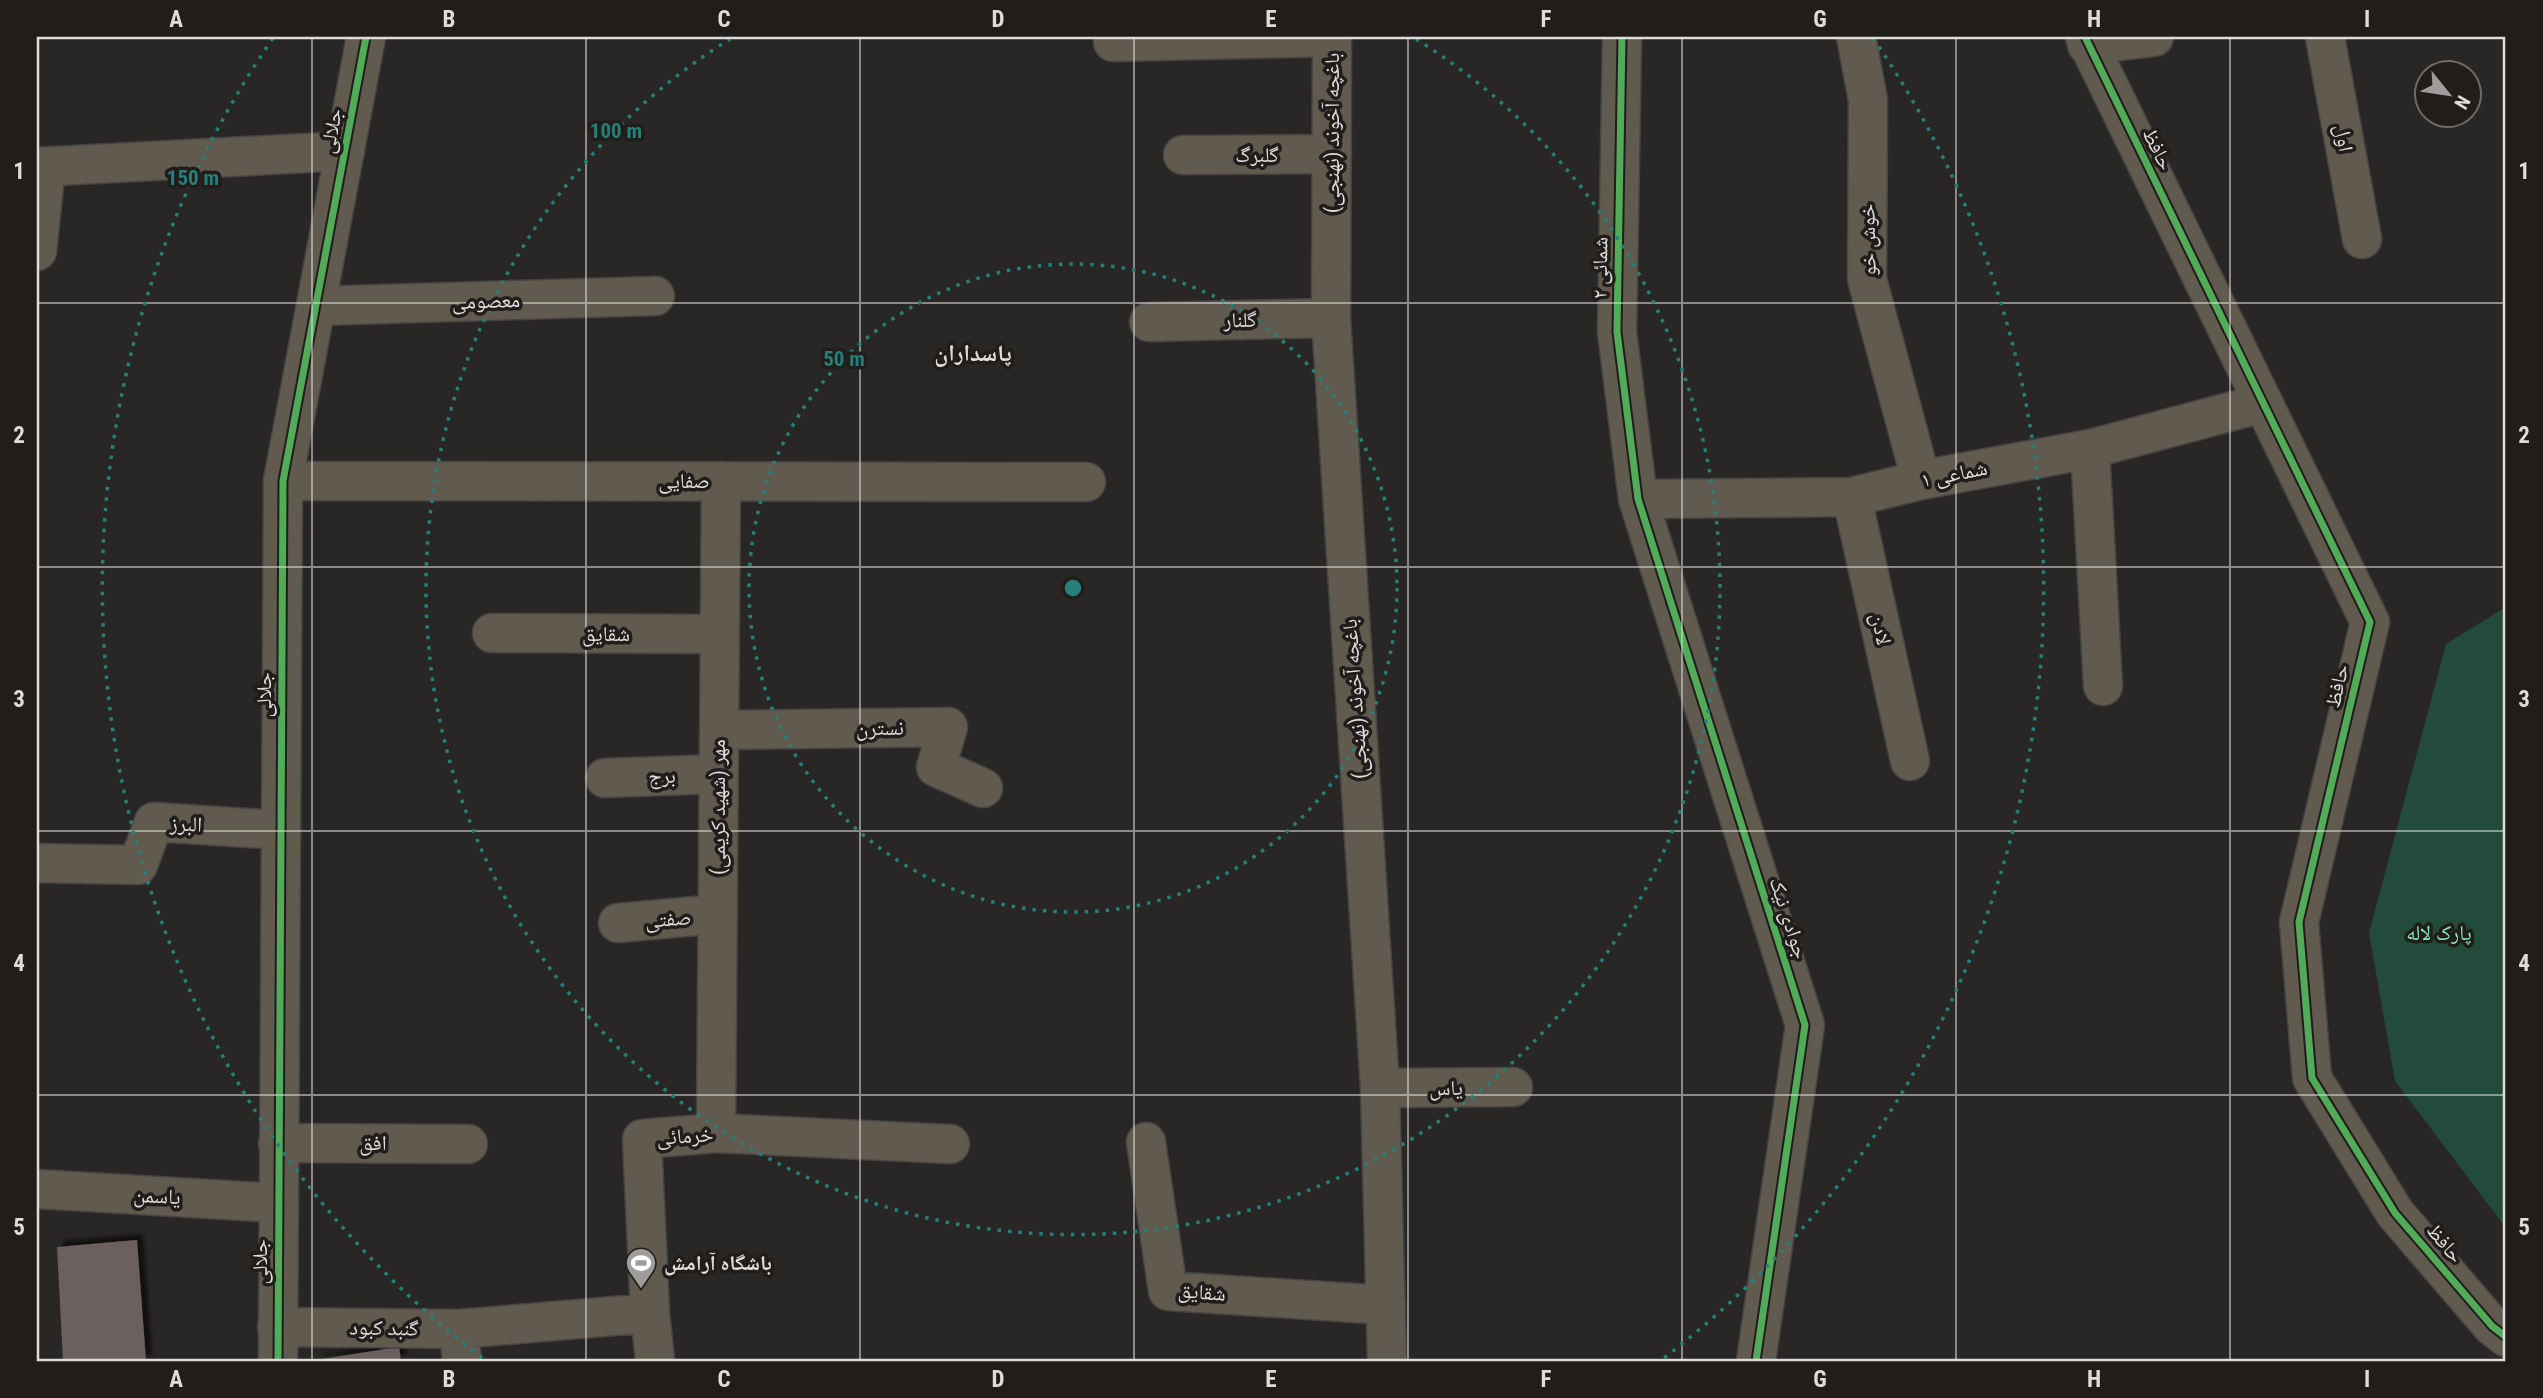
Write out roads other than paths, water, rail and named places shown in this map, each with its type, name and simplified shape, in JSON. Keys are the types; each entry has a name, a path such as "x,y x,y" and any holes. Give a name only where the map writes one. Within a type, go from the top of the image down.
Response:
{"street":[{"name":"جلالی","path":"277,1344 283,481 366,37"},
{"path":"1113,42 1332,37"},
{"name":"باغچه آخوند (نهنجی)","path":"1332,37 1331,318 1380,1088 1387,1361"},
{"name":"شمائی ۲","path":"1622,37 1616,332 1638,499"},
{"name":"خوش خو","path":"1856,37 1868,100 1867,279 1921,480"},
{"path":"2086,41 2154,37"},
{"name":"اول","path":"2325,37 2362,239"},
{"name":"حافظ","path":"2086,41 2370,622 2299,922 2312,1078 2395,1213 2492,1326 2506,1337"},
{"path":"37,251 41,167 345,151"},
{"name":"گلبرگ","path":"1183,155 1332,154"},
{"name":"معصومی","path":"316,306 655,296"},
{"name":"گلنار","path":"1149,322 1331,318"},
{"name":"شماعی ۱","path":"1638,499 1852,497 1921,480 2090,449 2263,403"},
{"path":"2090,449 2103,686"},
{"name":"صفایی","path":"283,481 1086,482"},
{"name":"مهر (شهید کریمی)","path":"716,1133 722,481"},
{"name":"لادن","path":"1852,497 1910,761"},
{"name":"جوادی نیک","path":"1638,499 1805,1026 1756,1361"},
{"name":"شقایق","path":"492,633 720,634"},
{"name":"نسترن","path":"719,730 948,727 936,767 984,789"},
{"name":"برج","path":"605,778 719,774"},
{"name":"البرز","path":"37,863 138,865 154,822 281,830"},
{"name":"صفتی","path":"618,923 718,914"},
{"name":"یاس","path":"1380,1088 1513,1087"},
{"name":"خرمائی","path":"655,1361 650,1313 642,1139 716,1133 950,1144"},
{"name":"شقایق","path":"1146,1142 1168,1290 1385,1305"},
{"name":"افق","path":"278,1143 468,1144"},
{"name":"یاسمن","path":"37,1189 278,1203"},
{"name":"گنبد کبود","path":"277,1344 461,1345 650,1313"}],"place":[{"name":"باشگاه آرامش","path":"641,1290"}],"district":[{"name":"پاسداران","path":"973,353"}],"park label":[{"name":"پارک لاله","path":"2439,933"}]}
